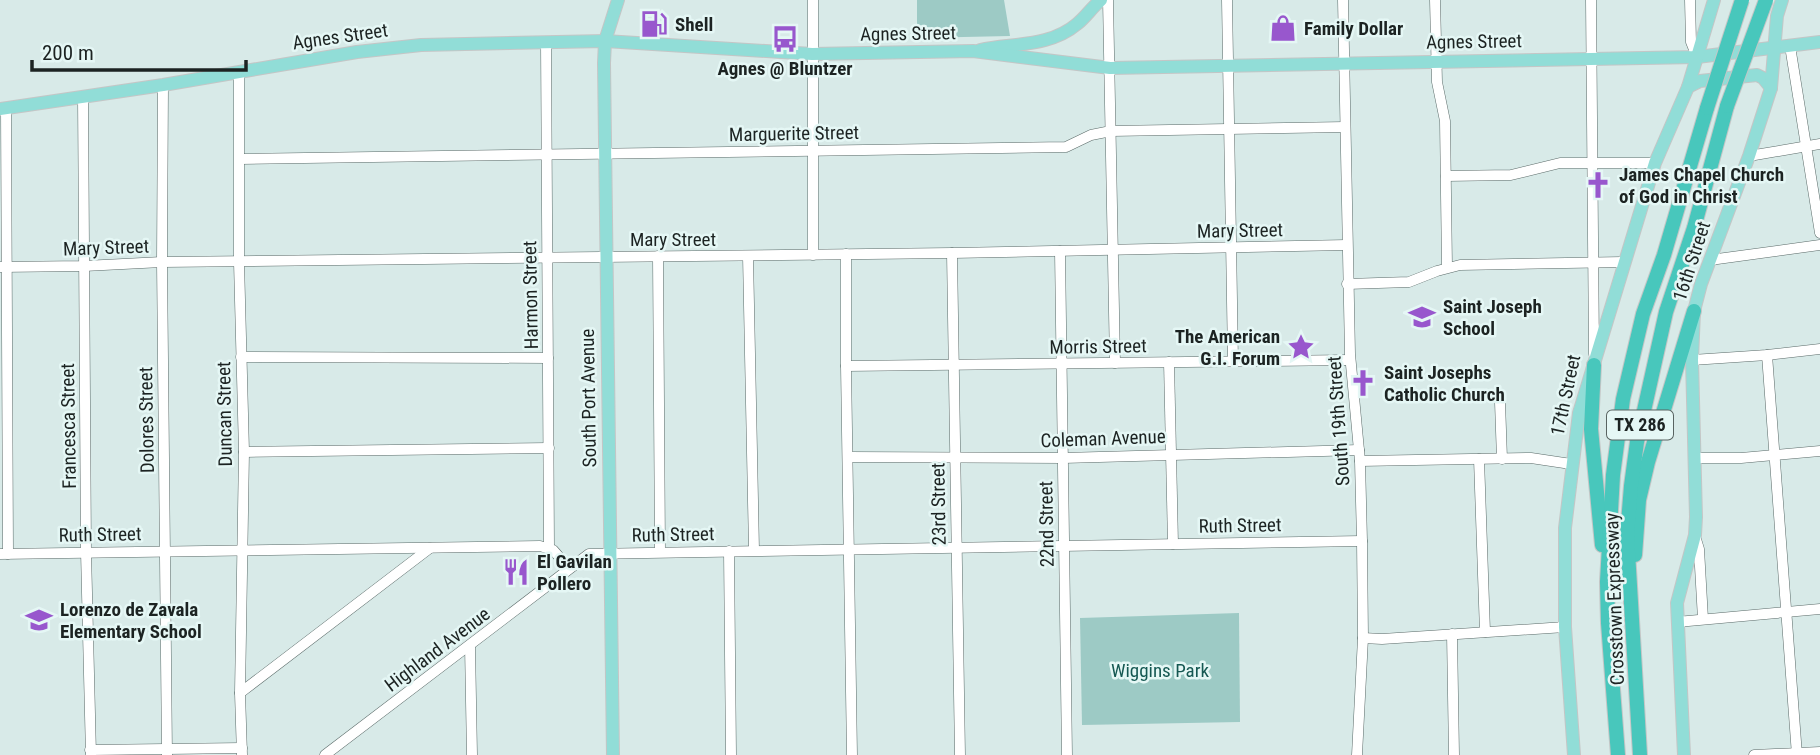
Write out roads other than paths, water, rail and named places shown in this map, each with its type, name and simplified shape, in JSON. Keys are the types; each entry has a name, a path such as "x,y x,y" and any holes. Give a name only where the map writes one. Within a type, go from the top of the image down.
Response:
{"highway":[{"name":"Crosstown Expressway","path":"1617,755 1607,582 1613,475 1623,399 1643,314 1664,255 1742,0"},
{"name":"Crosstown Expressway","path":"1642,755 1627,535 1637,442 1666,312 1694,228 1727,106 1766,0"},
{"path":"1629,588 1636,547 1639,500 1648,461 1694,311"},
{"path":"1594,365 1591,429 1607,582"}],"main road":[{"name":"South Port Avenue","path":"613,755 605,41 618,0"},
{"path":"973,51 1036,43 1058,36 1076,25 1101,0"},
{"path":"1594,365 1655,163 1688,87 1714,0"},
{"path":"1774,49 1777,16 1782,0"},
{"path":"1706,29 1720,54"},
{"name":"Agnes Street","path":"3,109 386,48 546,42 605,41 812,54 973,51 1110,68 1697,57 1820,42"},
{"name":"16th Street","path":"1684,755 1676,622 1681,582 1695,535 1696,458 1692,360 1694,311 1771,88 1774,49"},
{"path":"1688,87 1700,81 1757,75 1771,88"},
{"name":"17th Street","path":"1574,755 1565,627 1564,528 1579,412 1594,365"}],"street":[{"path":"813,0 813,255"},
{"path":"1108,0 1115,363"},
{"path":"1227,0 1233,362"},
{"name":"South 19th Street","path":"1343,0 1347,284 1350,360 1360,455 1362,541 1363,638 1357,755"},
{"path":"1435,0 1437,92 1444,121 1447,267"},
{"name":"17th Street","path":"1591,0 1594,365"},
{"path":"1690,0 1691,43 1697,57"},
{"name":"Harmon Street","path":"546,42 549,547"},
{"path":"1790,46 1820,233"},
{"name":"Duncan Street","path":"239,72 239,262 244,452 240,693 242,751"},
{"name":"Dolores Street","path":"163,85 167,752"},
{"name":"Francesca Street","path":"83,96 90,752"},
{"path":"3,109 4,554"},
{"name":"Marguerite Street","path":"240,159 1066,147 1091,135 1111,131 1345,127"},
{"path":"1749,156 1820,144"},
{"path":"1446,176 1511,175 1560,163 1655,163"},
{"name":"Mary Street","path":"4,267 162,262 748,256 1347,245"},
{"path":"1710,260 1820,245"},
{"name":"22nd Street","path":"1060,251 1068,755"},
{"name":"23rd Street","path":"952,253 960,755"},
{"path":"846,254 852,755"},
{"path":"658,256 660,552"},
{"path":"748,256 754,550"},
{"path":"1347,284 1409,282 1447,267 1460,265 1623,262"},
{"path":"1692,360 1820,349"},
{"path":"1767,355 1797,754"},
{"path":"241,358 548,358"},
{"name":"Morris Street","path":"846,366 1350,360"},
{"path":"1169,362 1174,544"},
{"path":"1500,402 1502,459"},
{"path":"244,452 549,448"},
{"path":"1696,458 1820,451"},
{"name":"Coleman Avenue","path":"848,457 1360,455 1531,458 1571,464"},
{"path":"1479,459 1485,632"},
{"name":"16th Street","path":"1695,535 1699,549 1703,619"},
{"name":"Ruth Street","path":"569,568 589,554 609,552 1362,541"},
{"name":"Ruth Street","path":"4,554 540,545 549,547"},
{"path":"549,547 569,568"},
{"path":"240,693 430,548"},
{"path":"729,551 731,755"},
{"name":"Highland Avenue","path":"325,755 340,750 569,568"},
{"path":"1676,622 1820,609"},
{"path":"1363,638 1565,627"},
{"path":"1452,634 1454,755"},
{"path":"470,646 472,755"},
{"path":"90,752 242,751"},
{"path":"1754,755 1820,752"}],"place":[{"name":"Shell","path":"654,24"},
{"name":"Family Dollar","path":"1283,28"},
{"name":"Agnes @ Bluntzer","path":"785,39"},
{"name":"James Chapel Church of God in Christ","path":"1598,185"},
{"name":"Saint Joseph School","path":"1422,317"},
{"name":"The American G.I. Forum","path":"1301,347"},
{"name":"Saint Josephs Catholic Church","path":"1363,383"},
{"name":"El Gavilan Pollero","path":"516,572"},
{"name":"Lorenzo de Zavala Elementary School","path":"39,620"}],"park label":[{"name":"Wiggins Park","path":"1160,670"}]}
